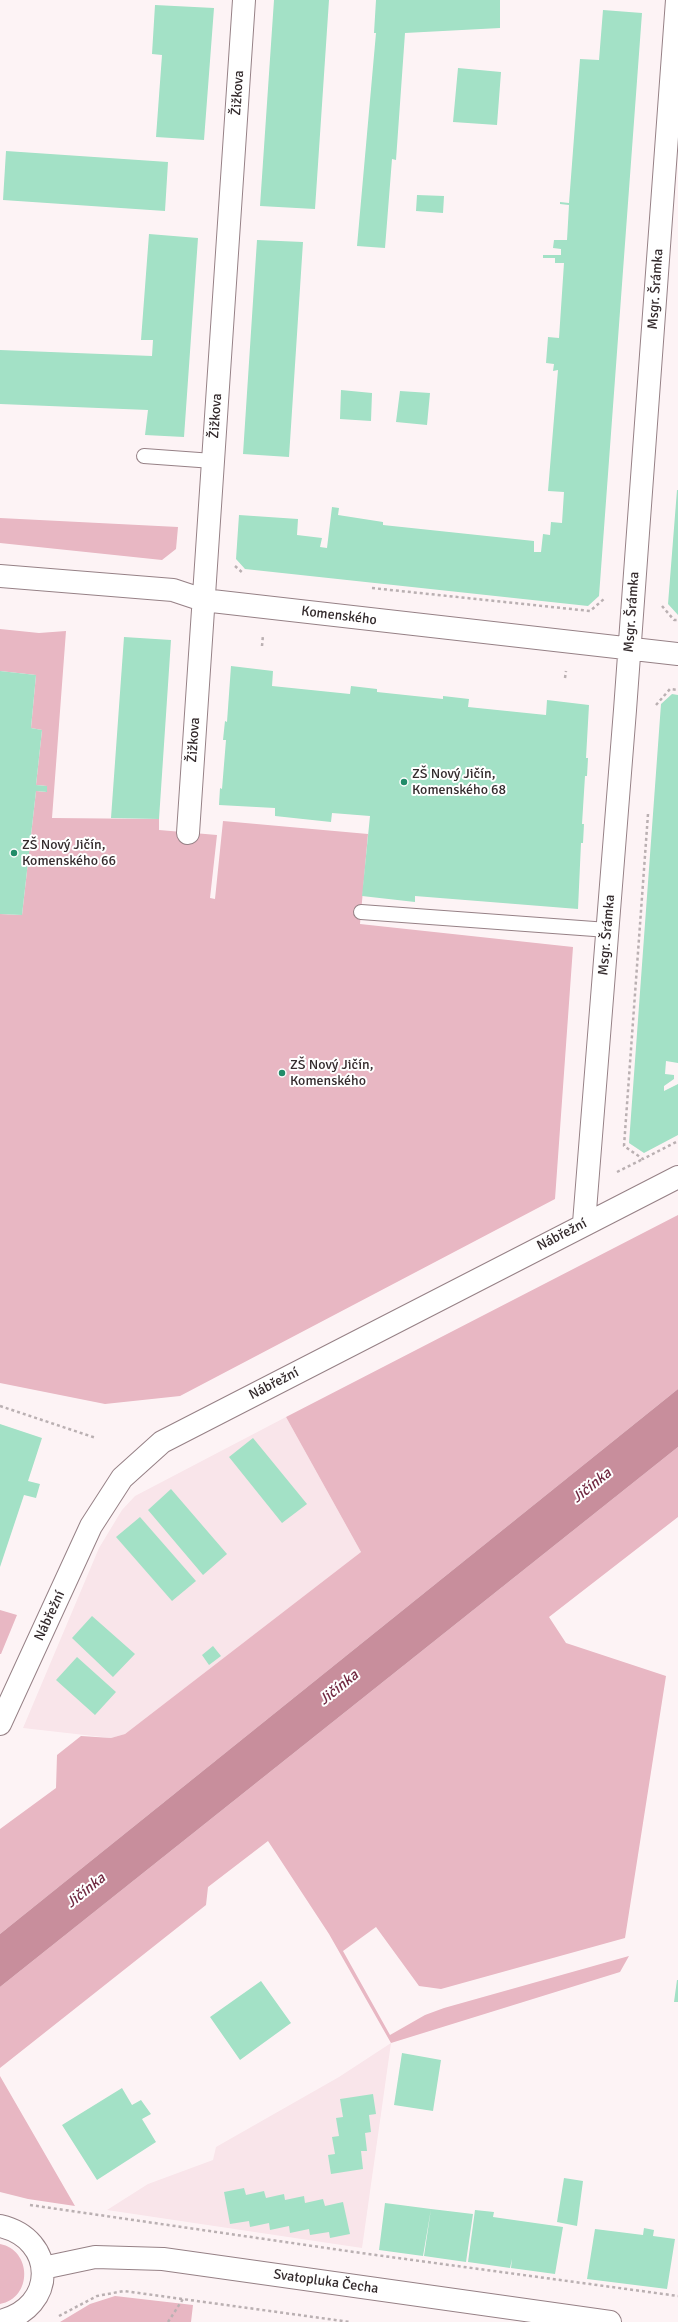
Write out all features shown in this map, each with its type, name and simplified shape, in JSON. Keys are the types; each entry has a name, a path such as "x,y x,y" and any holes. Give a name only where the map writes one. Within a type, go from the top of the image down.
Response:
{"street":[{"name":"Žižkova","path":"188,833 244,0"},
{"name":"Msgr. Šrámka","path":"584,1223 630,650 677,0"},
{"name":"Komenského","path":"0,576 173,590 203,600 630,650 678,654"},
{"name":"Nábřežní","path":"0,1724 91,1526 122,1478 162,1442 584,1223 678,1177"},
{"path":"0,2226 17,2231 32,2242 41,2259 43,2268 41,2287 32,2304 18,2316 0,2322"},
{"name":"Svatopluka Čecha","path":"43,2268 95,2257 163,2259 610,2322"}],"lane":[{"path":"144,456 213,461"},
{"path":"361,912 608,930"}],"path":[{"path":"231,560 242,574 249,575"},
{"path":"369,588 590,611 604,599 605,592"},
{"path":"663,598 662,606 674,620 678,620"},
{"path":"655,710 656,702 670,689 678,690"},
{"path":"648,809 624,1146 643,1158 678,1141"},
{"path":"0,1406 96,1438"},
{"path":"27,2204 361,2253 678,2296"},
{"path":"58,2316 88,2299 114,2291 350,2322"},
{"path":"168,2322 183,2299"}],"shaded area":[{"path":"0,518 178,527 176,549 162,560 0,543"},
{"name":"ZŠ Nový Jičín, Komenského","path":"0,629 39,633 66,631 52,818 159,819 159,830 217,835 210,898 215,899 223,821 368,834 360,924 573,947 555,1199 180,1396 105,1404 0,1383 0,914 22,915 36,791 46,792 47,786 36,785 42,730 31,728 36,675 0,671"},
{"path":"678,1215 678,1389 0,1934 0,1829 56,1788 57,1755 81,1736 111,1738 125,1734 361,1552 286,1417"},
{"path":"286,1417 361,1552 125,1734 111,1738 23,1728 99,1548 122,1510 135,1496"},
{"path":"678,1447 678,1517 549,1617 566,1643 666,1676 625,1938 441,1989 419,1986 376,1927 343,1951 390,2035 425,2015 444,2008 629,1956 620,1972 391,2043 329,1934 268,1841 208,1887 206,1905 0,2068 0,1987"},
{"path":"0,1610 17,1615 1,1654 0,1654"},
{"path":"391,2043 362,2248 107,2210 148,2184 213,2160 216,2147 339,2077"},
{"path":"0,2076 75,2206 28,2199 0,2192"},
{"path":"0,2244 11,2248 18,2255 23,2264 24,2274 23,2284 18,2293 11,2300 0,2304"},
{"path":"115,2296 193,2305 191,2322 60,2322 90,2304"}],"water":[{"name":"Jičínka","path":"678,1389 678,1447 0,1987 0,1934"}],"building":[{"path":"274,0 329,0 315,209 260,206"},
{"path":"376,0 500,0 500,28 405,33 396,160 392,159 385,248 357,246 376,33 374,33"},
{"path":"155,5 214,8 204,140 156,137 162,55 152,54"},
{"path":"603,10 642,13 599,596 588,606 245,569 236,559 239,515 298,519 297,535 322,538 320,547 327,548 332,507 339,508 338,515 383,522 383,525 534,541 534,552 541,552 543,534 550,535 551,522 562,523 564,492 548,491 558,370 553,371 554,364 546,363 548,337 559,338 564,263 555,263 555,258 543,258 543,255 561,255 561,249 553,248 554,240 567,240 569,205 560,204 560,202 569,203 580,59 599,60"},
{"path":"458,68 501,72 497,125 453,122"},
{"path":"6,151 168,162 165,211 3,200"},
{"path":"417,195 444,196 443,213 416,211"},
{"path":"149,234 198,238 184,437 145,435 148,410 0,404 0,350 152,356 153,340 141,340"},
{"path":"257,240 303,242 289,457 243,454"},
{"path":"341,390 372,393 371,421 340,419"},
{"path":"400,391 430,393 427,425 396,422"},
{"path":"678,490 678,615 668,604"},
{"path":"124,637 171,640 159,819 111,818"},
{"name":"ZŠ Nový Jičín, Komenského 68","path":"231,666 273,671 272,686 350,694 351,686 377,689 377,692 443,699 443,696 469,699 468,707 546,715 547,700 589,705 586,758 588,758 587,776 585,776 582,824 584,824 583,843 581,843 578,909 415,896 415,902 362,896 370,816 332,813 331,822 275,816 275,808 219,805 220,788 222,789 226,740 223,740 225,721 227,722"},
{"name":"ZŠ Nový Jičín, Komenského 66","path":"0,671 36,675 31,728 42,730 36,785 47,786 47,792 36,791 22,915 0,914"},
{"path":"672,694 678,695 678,1063 666,1061 665,1074 674,1075 674,1079 664,1086 664,1091 678,1084 678,1135 644,1153 629,1143 661,704"},
{"path":"0,1424 42,1438 28,1481 40,1484 36,1498 24,1495 0,1567"},
{"path":"253,1438 307,1504 282,1523 229,1457"},
{"path":"171,1489 227,1554 203,1575 148,1510"},
{"path":"140,1517 196,1581 172,1601 116,1537"},
{"path":"92,1616 135,1654 113,1677 72,1638"},
{"path":"213,1646 221,1656 209,1665 202,1655"},
{"path":"77,1657 116,1692 95,1715 56,1680"},
{"path":"677,1980 678,2002 674,2002"},
{"path":"261,1981 291,2023 240,2060 210,2017"},
{"path":"402,2053 441,2060 433,2111 394,2105"},
{"path":"122,2088 132,2105 141,2100 151,2114 142,2119 156,2142 97,2180 62,2125"},
{"path":"373,2094 376,2114 369,2115 371,2132 365,2133 367,2151 361,2151 363,2169 331,2174 328,2155 335,2154 332,2137 339,2136 336,2118 343,2117 340,2099"},
{"path":"564,2178 583,2181 577,2226 557,2222"},
{"path":"244,2188 246,2195 264,2191 266,2198 284,2194 285,2200 304,2196 305,2203 323,2199 325,2206 343,2202 350,2234 330,2238 329,2232 310,2235 309,2229 290,2233 289,2226 270,2230 269,2223 250,2227 249,2221 230,2224 224,2192"},
{"path":"385,2203 431,2209 423,2256 379,2250"},
{"path":"431,2209 473,2214 466,2262 424,2256"},
{"path":"475,2210 494,2212 493,2217 563,2227 555,2274 511,2268 512,2259 510,2268 468,2262"},
{"path":"644,2228 654,2230 653,2236 675,2239 667,2289 587,2279 595,2229 643,2235"}],"place":[{"name":"ZŠ Nový Jičín, Komenského 68","path":"404,782"},
{"name":"ZŠ Nový Jičín, Komenského 66","path":"14,853"},
{"name":"ZŠ Nový Jičín, Komenského","path":"282,1073"}]}
